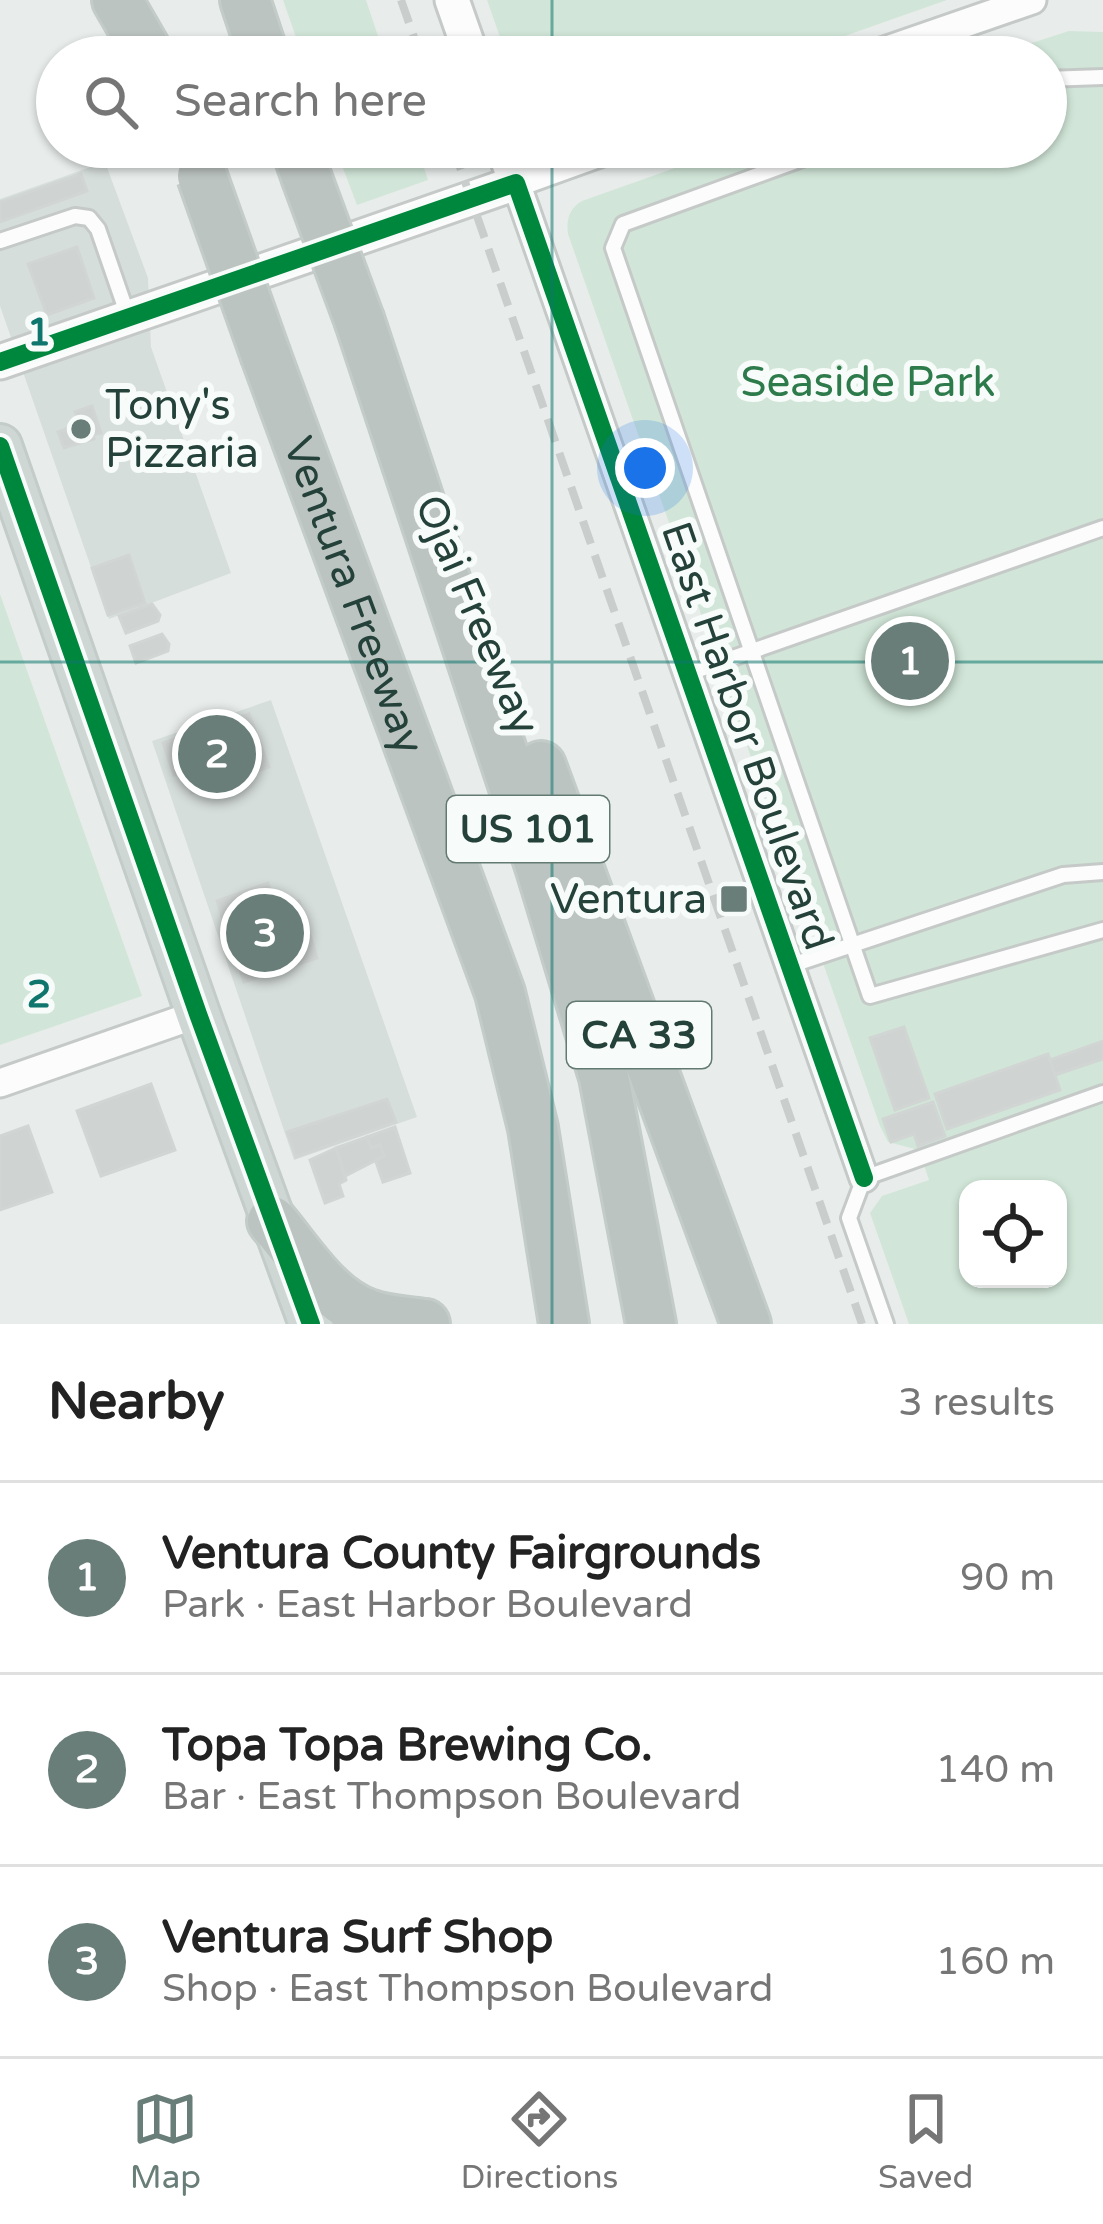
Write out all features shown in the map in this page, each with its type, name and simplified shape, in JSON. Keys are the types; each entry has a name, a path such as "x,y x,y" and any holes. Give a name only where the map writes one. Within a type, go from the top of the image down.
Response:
{"highway":[{"path":"117,0 138,36"},
{"path":"146,0 159,36"},
{"path":"244,0 257,36"},
{"name":"Ventura Freeway","path":"200,168 500,993 533,1128 564,1324"},
{"name":"Ventura Freeway","path":"304,168 360,322 533,844 604,1076 649,1306"},
{"name":"Ojai Freeway","path":"377,381 533,746 746,1324"},
{"path":"272,1222 348,1305 372,1316 425,1324"}],"main road":[{"path":"0,446 311,1324"}],"street":[{"path":"452,0 465,36"},
{"path":"928,36 1032,0"},
{"name":"East Harbor Boulevard","path":"511,168 863,1178"},
{"path":"0,362 558,168"},
{"path":"0,1083 198,1014"}],"lane":[{"path":"1067,78 1103,77"},
{"path":"777,168 623,224 613,248 870,996 1103,930"},
{"path":"0,241 75,216 89,218 98,229 128,318"},
{"path":"687,674 1103,528"},
{"path":"789,966 1063,875 1103,872"},
{"path":"886,1324 849,1219 863,1178 1103,1094"}],"shaded area":[{"path":"88,168 107,168 148,278 151,347 231,573 109,619 0,306 0,199"},
{"path":"271,700 417,1117 294,1160 152,741"}],"green space":[{"path":"283,0 366,0 378,36 296,36"},
{"path":"487,0 947,0 845,36 500,36"},
{"name":"Seaside Park","path":"1069,31 1103,32 1103,1324 909,1324 870,1213 882,1196 929,1180 919,1150 888,1142 880,1126 568,234 571,211 578,204 675,168 1067,168 1067,36 1053,36"},
{"path":"343,168 424,168 428,180 357,205"},
{"path":"0,594 142,996 0,1045"}],"building":[{"path":"81,174 87,191 0,222 0,202"},
{"path":"77,247 94,298 47,315 28,264"},
{"path":"92,406 101,433 64,448 58,432 80,424 75,412"},
{"path":"129,555 145,603 108,615 92,568"},
{"path":"152,604 160,615 158,621 126,633 119,616"},
{"path":"162,634 168,651 136,663 130,646"},
{"path":"249,714 269,767 192,793 184,771 174,775 163,743"},
{"path":"268,883 277,909 299,901 317,958 244,982 217,901"},
{"path":"904,1027 929,1098 895,1110 870,1038"},
{"path":"1103,1041 1103,1059 1055,1075 1050,1060"},
{"path":"1048,1054 1060,1090 947,1129 935,1094"},
{"path":"151,1084 175,1150 101,1176 77,1111"},
{"path":"387,1099 396,1122 296,1157 287,1132"},
{"path":"933,1102 945,1136 918,1146 914,1134 891,1142 883,1119"},
{"path":"28,1126 52,1192 0,1210 0,1136"},
{"path":"395,1127 410,1173 383,1182 375,1159 384,1156 380,1145 371,1148 367,1137"},
{"path":"367,1137 371,1148 380,1145 384,1156 345,1176 336,1148"},
{"path":"336,1148 346,1180 339,1184 343,1196 325,1203 310,1160"}],"railway":[{"path":"401,0 414,36"},
{"path":"460,168 862,1324"}],"cycle path":[{"path":"0,362 516,183 864,1178"},
{"path":"0,446 311,1324"}],"place":[{"name":"Tony's Pizzaria","path":"81,429"},
{"name":"Ventura County Fairgrounds","path":"910,661"},
{"name":"Topa Topa Brewing Co.","path":"217,754"},
{"name":"Ventura","path":"734,899"},
{"name":"Ventura Surf Shop","path":"265,933"}]}
